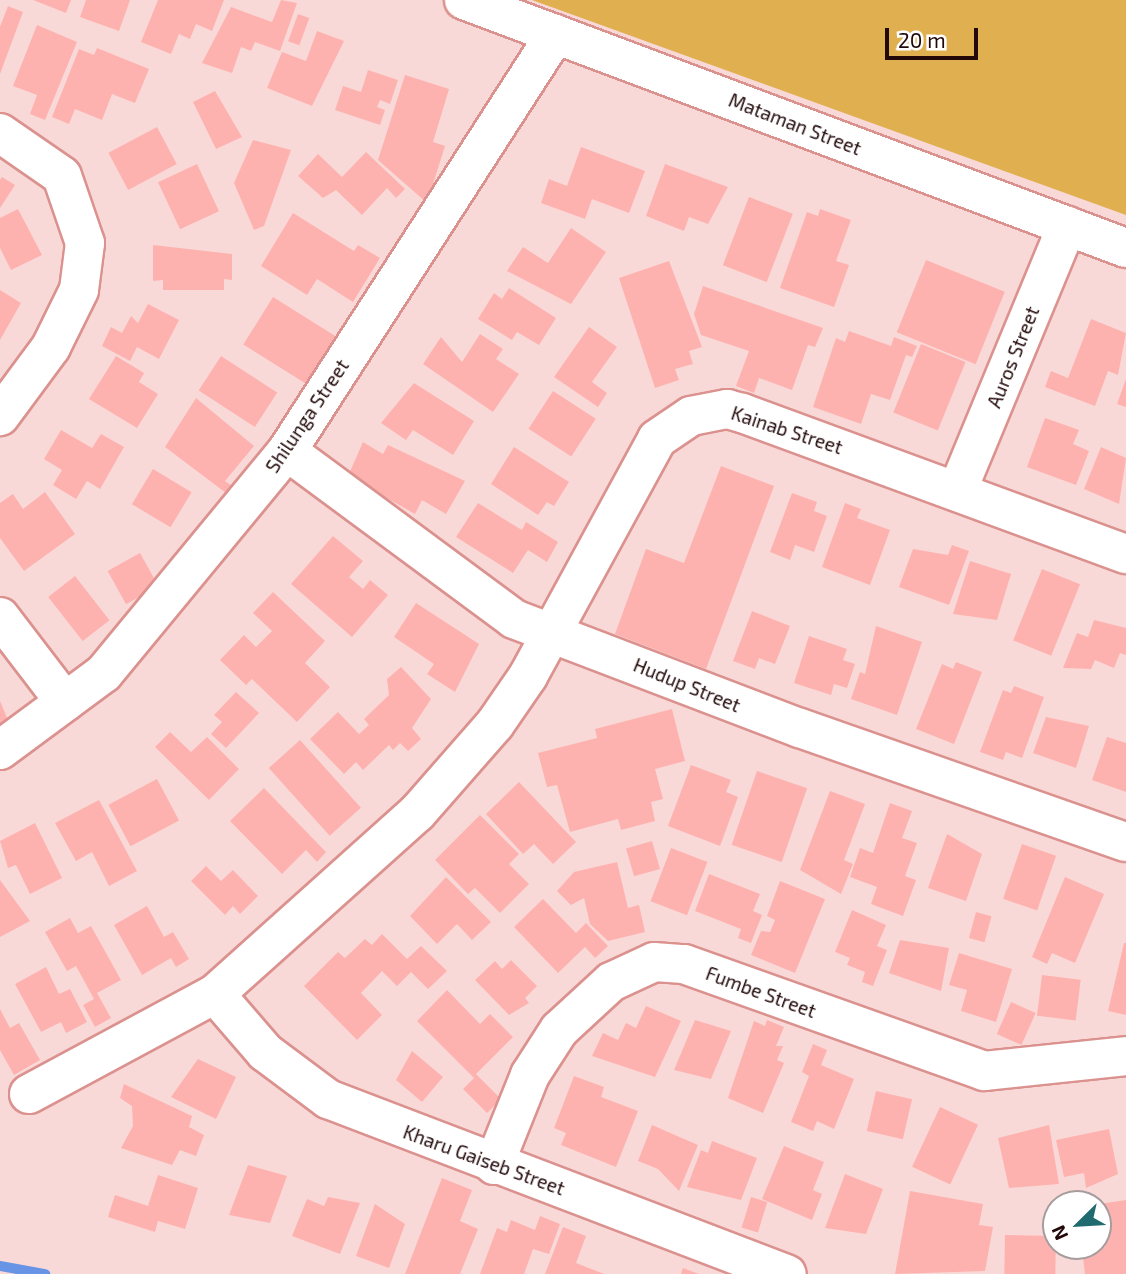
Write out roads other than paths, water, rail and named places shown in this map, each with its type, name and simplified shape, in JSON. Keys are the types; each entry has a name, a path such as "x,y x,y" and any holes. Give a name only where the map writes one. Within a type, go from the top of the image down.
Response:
{"street":[{"name":"Mataman Street","path":"464,0 1126,248"},
{"name":"Shilunga Street","path":"0,750 104,673 287,452 556,34"},
{"path":"0,133 62,176 85,243 79,290 62,324 0,416"},
{"name":"Auros Street","path":"958,489 1067,226"},
{"name":"Kainab Street","path":"29,1094 215,994 378,852 449,779 495,724 552,630 657,439 707,410 742,413 958,489 1126,554"},
{"name":"Hudup Street","path":"287,452 499,610 768,717 1126,842"},
{"path":"0,617 65,702"},
{"name":"Fumbe Street","path":"494,1165 530,1075 559,1030 611,982 654,962 684,964 984,1071 1019,1072 1126,1056"},
{"name":"Kharu Gaiseb Street","path":"215,994 265,1052 317,1093 494,1165 788,1274"}],"waterway":[{"path":"0,1266 45,1274"}]}
